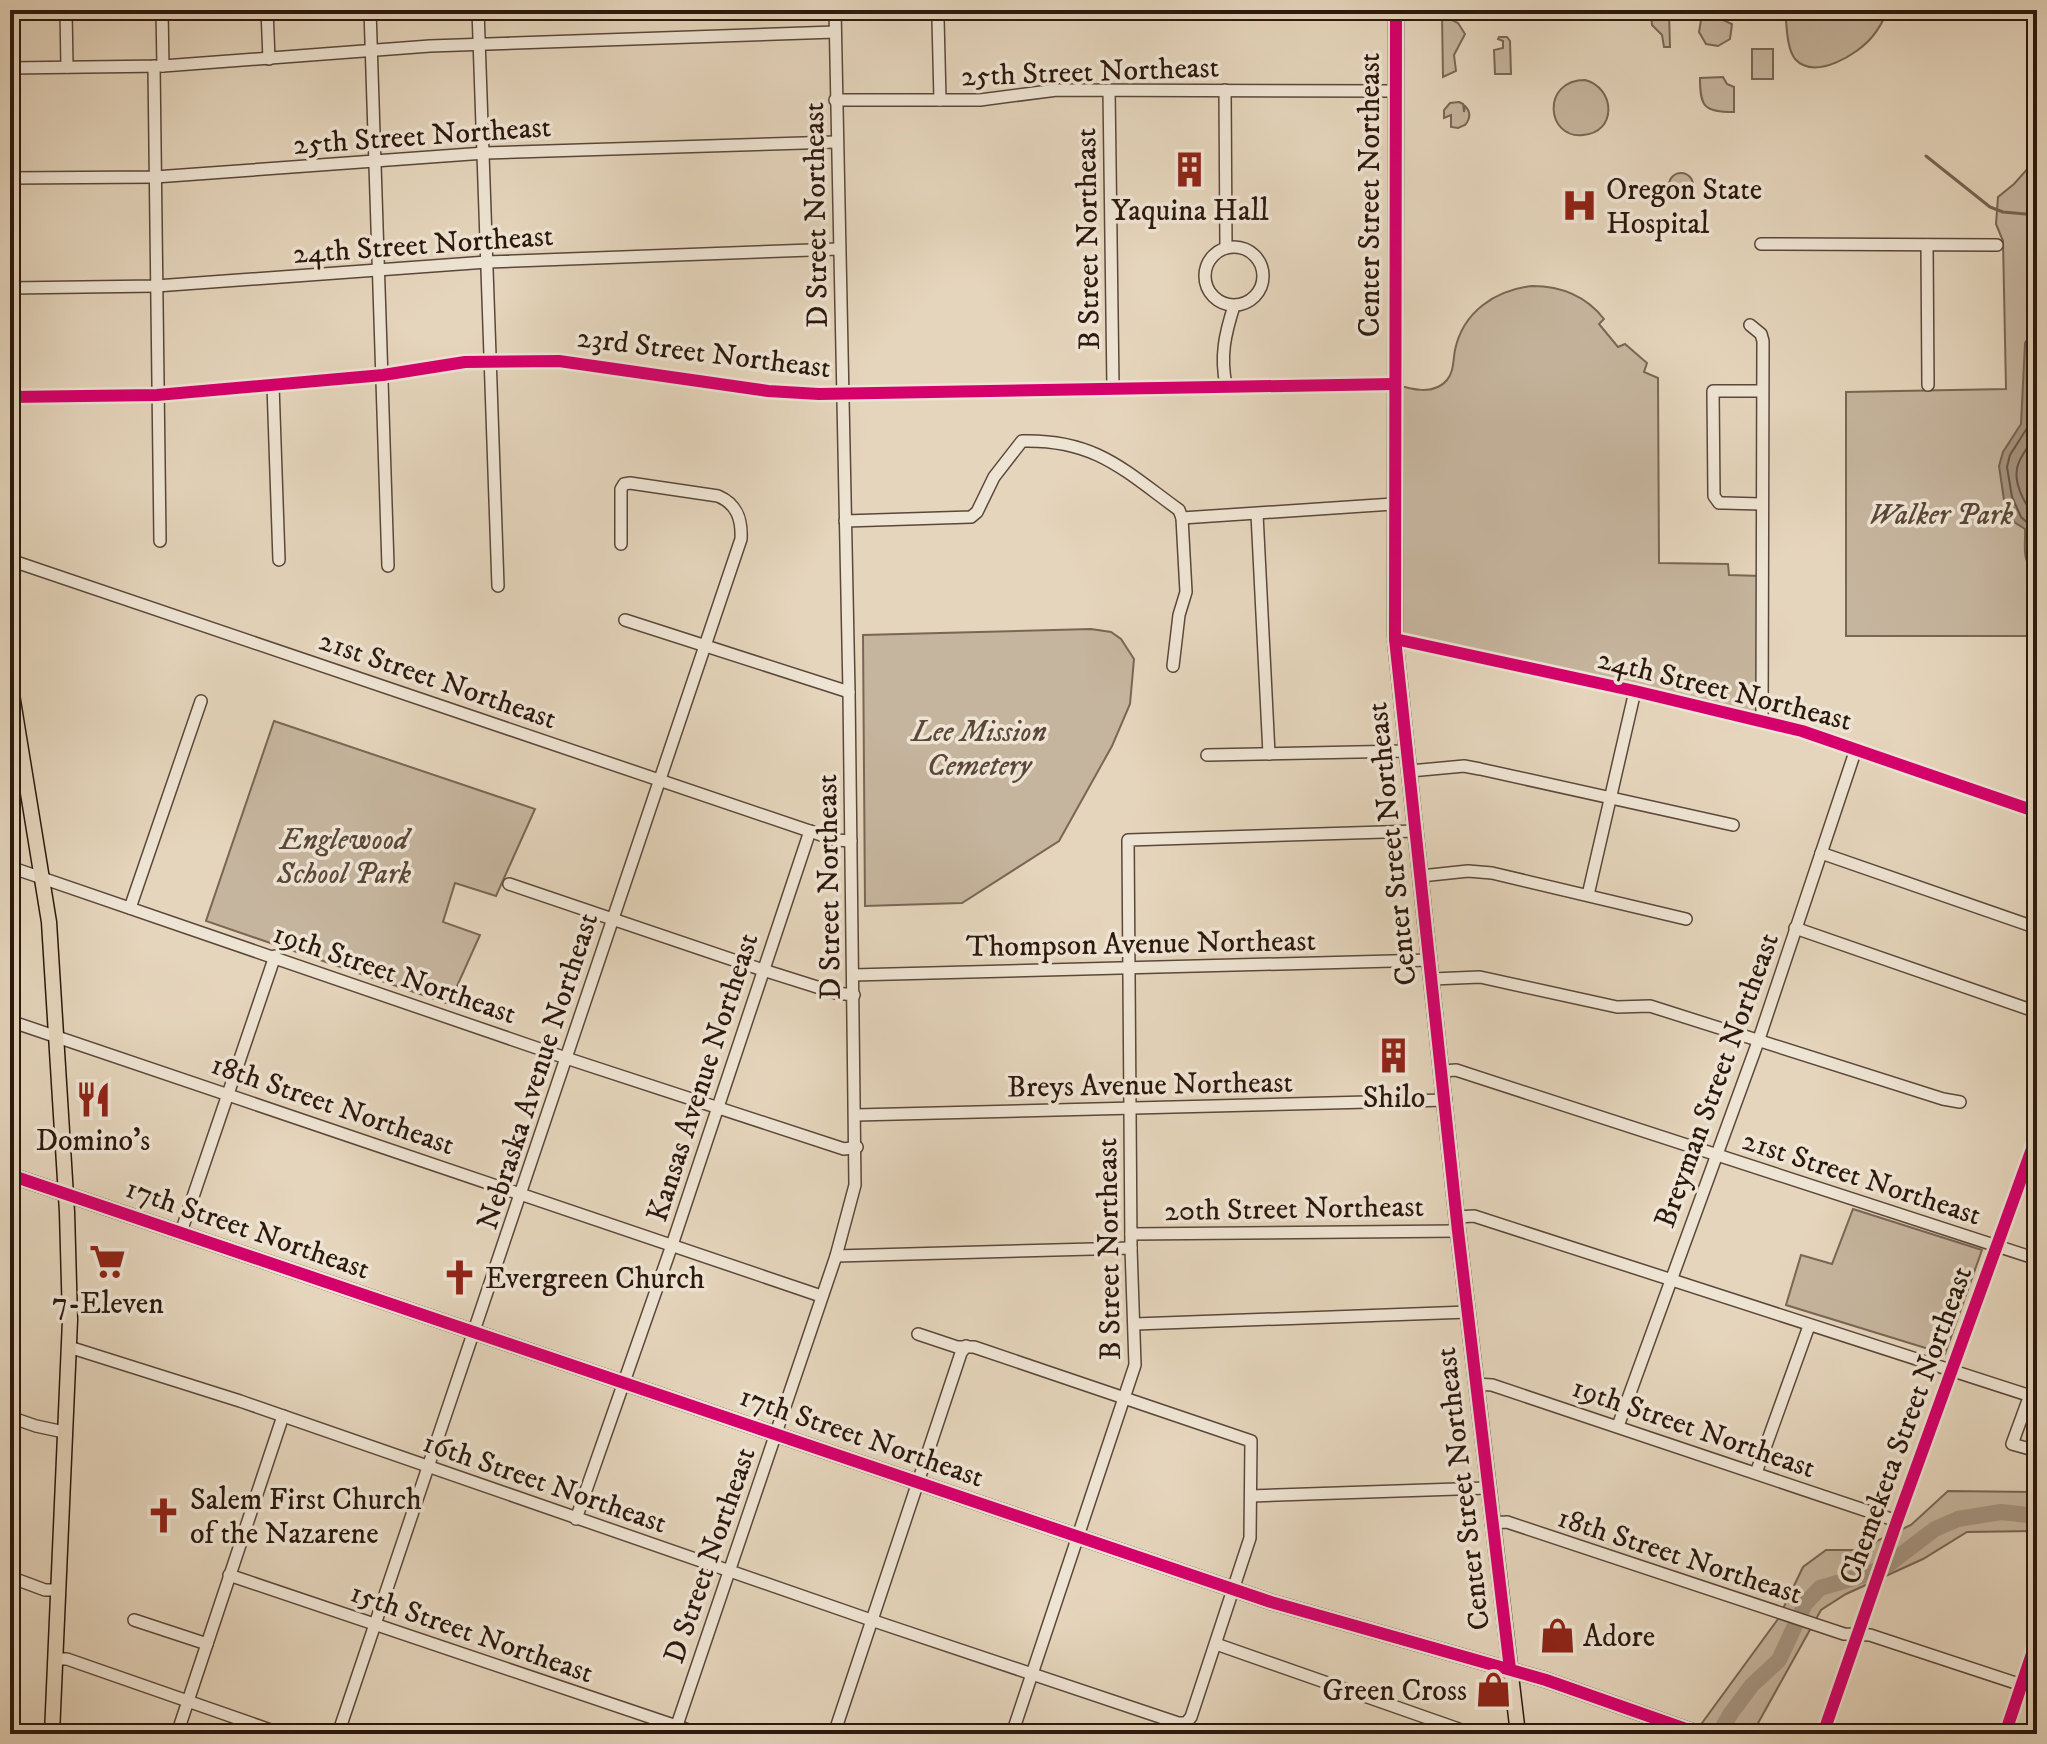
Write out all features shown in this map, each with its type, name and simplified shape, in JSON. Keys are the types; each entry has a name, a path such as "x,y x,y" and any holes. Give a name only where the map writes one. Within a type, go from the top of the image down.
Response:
{"main road":[{"name":"Center Street Northeast","path":"1396,10 1395,639 1457,1224 1518,1734"},
{"path":"10,682 12,713 44,878 58,1037 71,1299 52,1734"},
{"name":"17th Street Northeast","path":"10,1175 1234,1589 1510,1669 1693,1733"}],"street":[{"path":"66,10 67,67"},
{"path":"160,541 155,177 162,10"},
{"path":"267,10 269,59"},
{"path":"370,10 388,566"},
{"path":"478,10 498,586"},
{"name":"D Street Northeast","path":"675,1730 836,1256 855,1185 857,1147 835,10"},
{"path":"935,10 938,19 940,100"},
{"path":"10,68 158,66 479,43 835,32"},
{"name":"25th Street Northeast","path":"835,100 1002,99 1057,90 1395,91"},
{"name":"B Street Northeast","path":"1109,90 1113,387"},
{"path":"1225,90 1226,248"},
{"name":"25th Street Northeast","path":"10,178 155,177 485,153 836,142"},
{"path":"1761,244 1997,245"},
{"path":"1927,245 1928,385"},
{"path":"1226,248 1244,249 1252,254 1261,268 1258,292 1252,299 1234,306 1217,300 1206,285 1206,267 1217,252 1226,248"},
{"name":"24th Street Northeast","path":"10,288 156,286 487,262 839,249"},
{"path":"1226,385 1223,345 1234,306"},
{"path":"1750,325 1761,334 1763,341 1762,722"},
{"name":"23rd Street Northeast","path":"10,397 157,395 383,375 440,365 491,361 559,361 768,391 843,394 1394,384"},
{"path":"273,385 279,560"},
{"path":"1761,504 1719,503 1714,496 1713,391 1762,391"},
{"path":"845,521 971,517 1018,444 1026,441 1076,445 1093,451 1179,510 1182,518 1186,592 1179,615 1173,666"},
{"name":"Nebraska Avenue Northeast","path":"338,1734 706,645 741,539 742,525 729,501 704,492 639,483 624,484 620,496 621,544"},
{"path":"1182,518 1393,504"},
{"path":"1257,514 1269,754"},
{"name":"21st Street Northeast","path":"10,560 836,840 851,841"},
{"path":"625,620 849,692"},
{"name":"24th Street Northeast","path":"1395,639 1802,731 2037,812"},
{"path":"1588,895 1635,691"},
{"path":"130,908 201,701"},
{"name":"Breyman Street Northeast","path":"1618,1426 1759,1039 1856,749"},
{"path":"1207,755 1407,751"},
{"path":"1410,771 1464,766 1733,825"},
{"name":"Kansas Avenue Northeast","path":"576,1519 672,1245 810,831"},
{"name":"B Street Northeast","path":"1012,1734 1135,1365 1131,1248 1128,840 1416,831"},
{"path":"1821,853 2037,928"},
{"name":"19th Street Northeast","path":"10,867 716,1108 844,1149 857,1147"},
{"path":"1421,876 1478,871 1686,919"},
{"path":"509,884 763,970 836,993 854,995"},
{"path":"1795,928 2037,1012"},
{"path":"181,1232 275,956"},
{"name":"Thompson Avenue Northeast","path":"853,975 1430,960"},
{"path":"1432,979 1480,977 1617,1007 1650,1006 1960,1102"},
{"name":"18th Street Northeast","path":"10,1021 821,1296"},
{"name":"21st Street Northeast","path":"1443,1071 1456,1070 2037,1259"},
{"name":"Breys Avenue Northeast","path":"856,1115 1446,1100"},
{"name":"Chemeketa Street Northeast","path":"1823,1734 1875,1581 2037,1135"},
{"name":"20th Street Northeast","path":"1131,1234 1457,1224 1474,1216 2034,1396"},
{"name":"20th Street Northeast","path":"836,1256 1131,1248"},
{"path":"1135,1324 1468,1312"},
{"path":"1756,1473 1809,1326"},
{"path":"918,1334 957,1347 966,1346 1251,1441 1250,1538 1216,1644 1473,1734"},
{"path":"834,1734 917,1481 966,1346"},
{"name":"16th Street Northeast","path":"69,1347 283,1416 1178,1723 1186,1723 1191,1717 1216,1644"},
{"name":"19th Street Northeast","path":"1476,1384 1492,1385 1618,1426 1897,1521"},
{"path":"2034,1396 2012,1444 2037,1451"},
{"path":"177,1734 283,1416"},
{"path":"10,1417 64,1432"},
{"path":"1251,1496 1487,1488"},
{"name":"18th Street Northeast","path":"1491,1523 1507,1522 1812,1624 1856,1635 1870,1635 2037,1690"},
{"name":"15th Street Northeast","path":"229,1575 675,1730 700,1734"},
{"path":"10,1577 45,1590 57,1590"},
{"path":"134,1620 207,1644"},
{"path":"2005,1734 2037,1639"},
{"path":"55,1659 67,1659 282,1734"}],"green space":[{"path":"1785,10 1888,10 1875,34 1857,51 1836,63 1814,67 1803,65 1792,54"},
{"path":"1651,12 1669,12 1670,47 1664,47 1662,35 1652,25"},
{"path":"1711,12 1722,13 1723,20 1732,24 1730,39 1718,46 1706,44 1699,32 1701,20"},
{"path":"1442,15 1458,23 1465,34 1454,55 1456,71 1443,77"},
{"path":"1499,37 1507,37 1510,41 1511,74 1495,74 1494,50 1503,48"},
{"path":"1752,49 1773,49 1773,79 1752,79"},
{"path":"1723,77 1727,84 1734,87 1734,112 1710,109 1701,96 1700,78"},
{"path":"1585,80 1603,92 1607,100 1607,119 1594,132 1571,134 1556,119 1555,98 1561,89 1571,83"},
{"path":"1450,103 1463,104 1464,112 1465,106 1467,108 1469,118 1465,125 1451,127 1451,115 1444,118 1444,110"},
{"name":"Walker Park","path":"2037,158 2037,636 1846,636 1846,392 2006,389 2003,241 1996,224 1998,197"},
{"path":"1681,173 1690,176 1693,185 1690,194 1681,197 1672,194 1669,185 1672,176"},
{"path":"1532,286 1563,290 1581,298 1604,319 1599,324 1618,347 1625,344 1647,363 1644,372 1658,378 1659,563 1728,564 1729,575 1761,576 1762,722 1395,639 1394,384 1422,390 1442,385 1451,373 1459,337 1473,314 1505,292"},
{"name":"Lee Mission Cemetery","path":"1091,629 1111,632 1121,639 1134,659 1130,704 1112,746 1059,841 962,903 865,906 863,635"},
{"name":"Englewood School Park","path":"274,721 535,809 496,896 455,883 443,922 480,935 449,1004 206,921"},
{"path":"1853,1209 1982,1250 1945,1354 1786,1305 1801,1255 1832,1264"},
{"path":"1948,1491 2037,1492 2037,1531 1967,1532 1923,1559 1846,1594 1821,1610 1752,1734 1694,1734 1778,1619 1803,1567 1826,1550 1858,1550 1911,1525"}],"water":[{"path":"2037,323 2037,573 2026,558 2025,529 2014,522 2004,500 1999,466 2003,452 2021,424 2025,343"}],"waterway":[{"path":"1926,156 1990,207 2003,212 2037,215"},
{"path":"1719,1734 1752,1685 1779,1660 1805,1604 1820,1588 1868,1574 1889,1564 1935,1529 1958,1519 2001,1512 2037,1516"}],"cycle path":[{"path":"1396,10 1395,639 1458,1231 1510,1669"},
{"path":"10,397 157,395 383,375 465,362 559,361 768,391 819,394 1394,384"},
{"path":"1395,639 1802,731 2037,812"},
{"path":"1823,1734 2037,1135"},
{"path":"10,1175 1271,1602 1546,1680 1700,1734"},
{"path":"2005,1734 2037,1639"}],"place":[{"name":"Yaquina Hall","path":"1190,169"},
{"name":"Oregon State Hospital","path":"1580,206"},
{"name":"Shilo","path":"1394,1056"},
{"name":"Domino's","path":"93,1099"},
{"name":"7-Eleven","path":"108,1262"},
{"name":"Evergreen Church","path":"459,1278"},
{"name":"Salem First Church of the Nazarene","path":"164,1516"},
{"name":"Adore","path":"1557,1636"},
{"name":"Green Cross","path":"1493,1690"}]}
